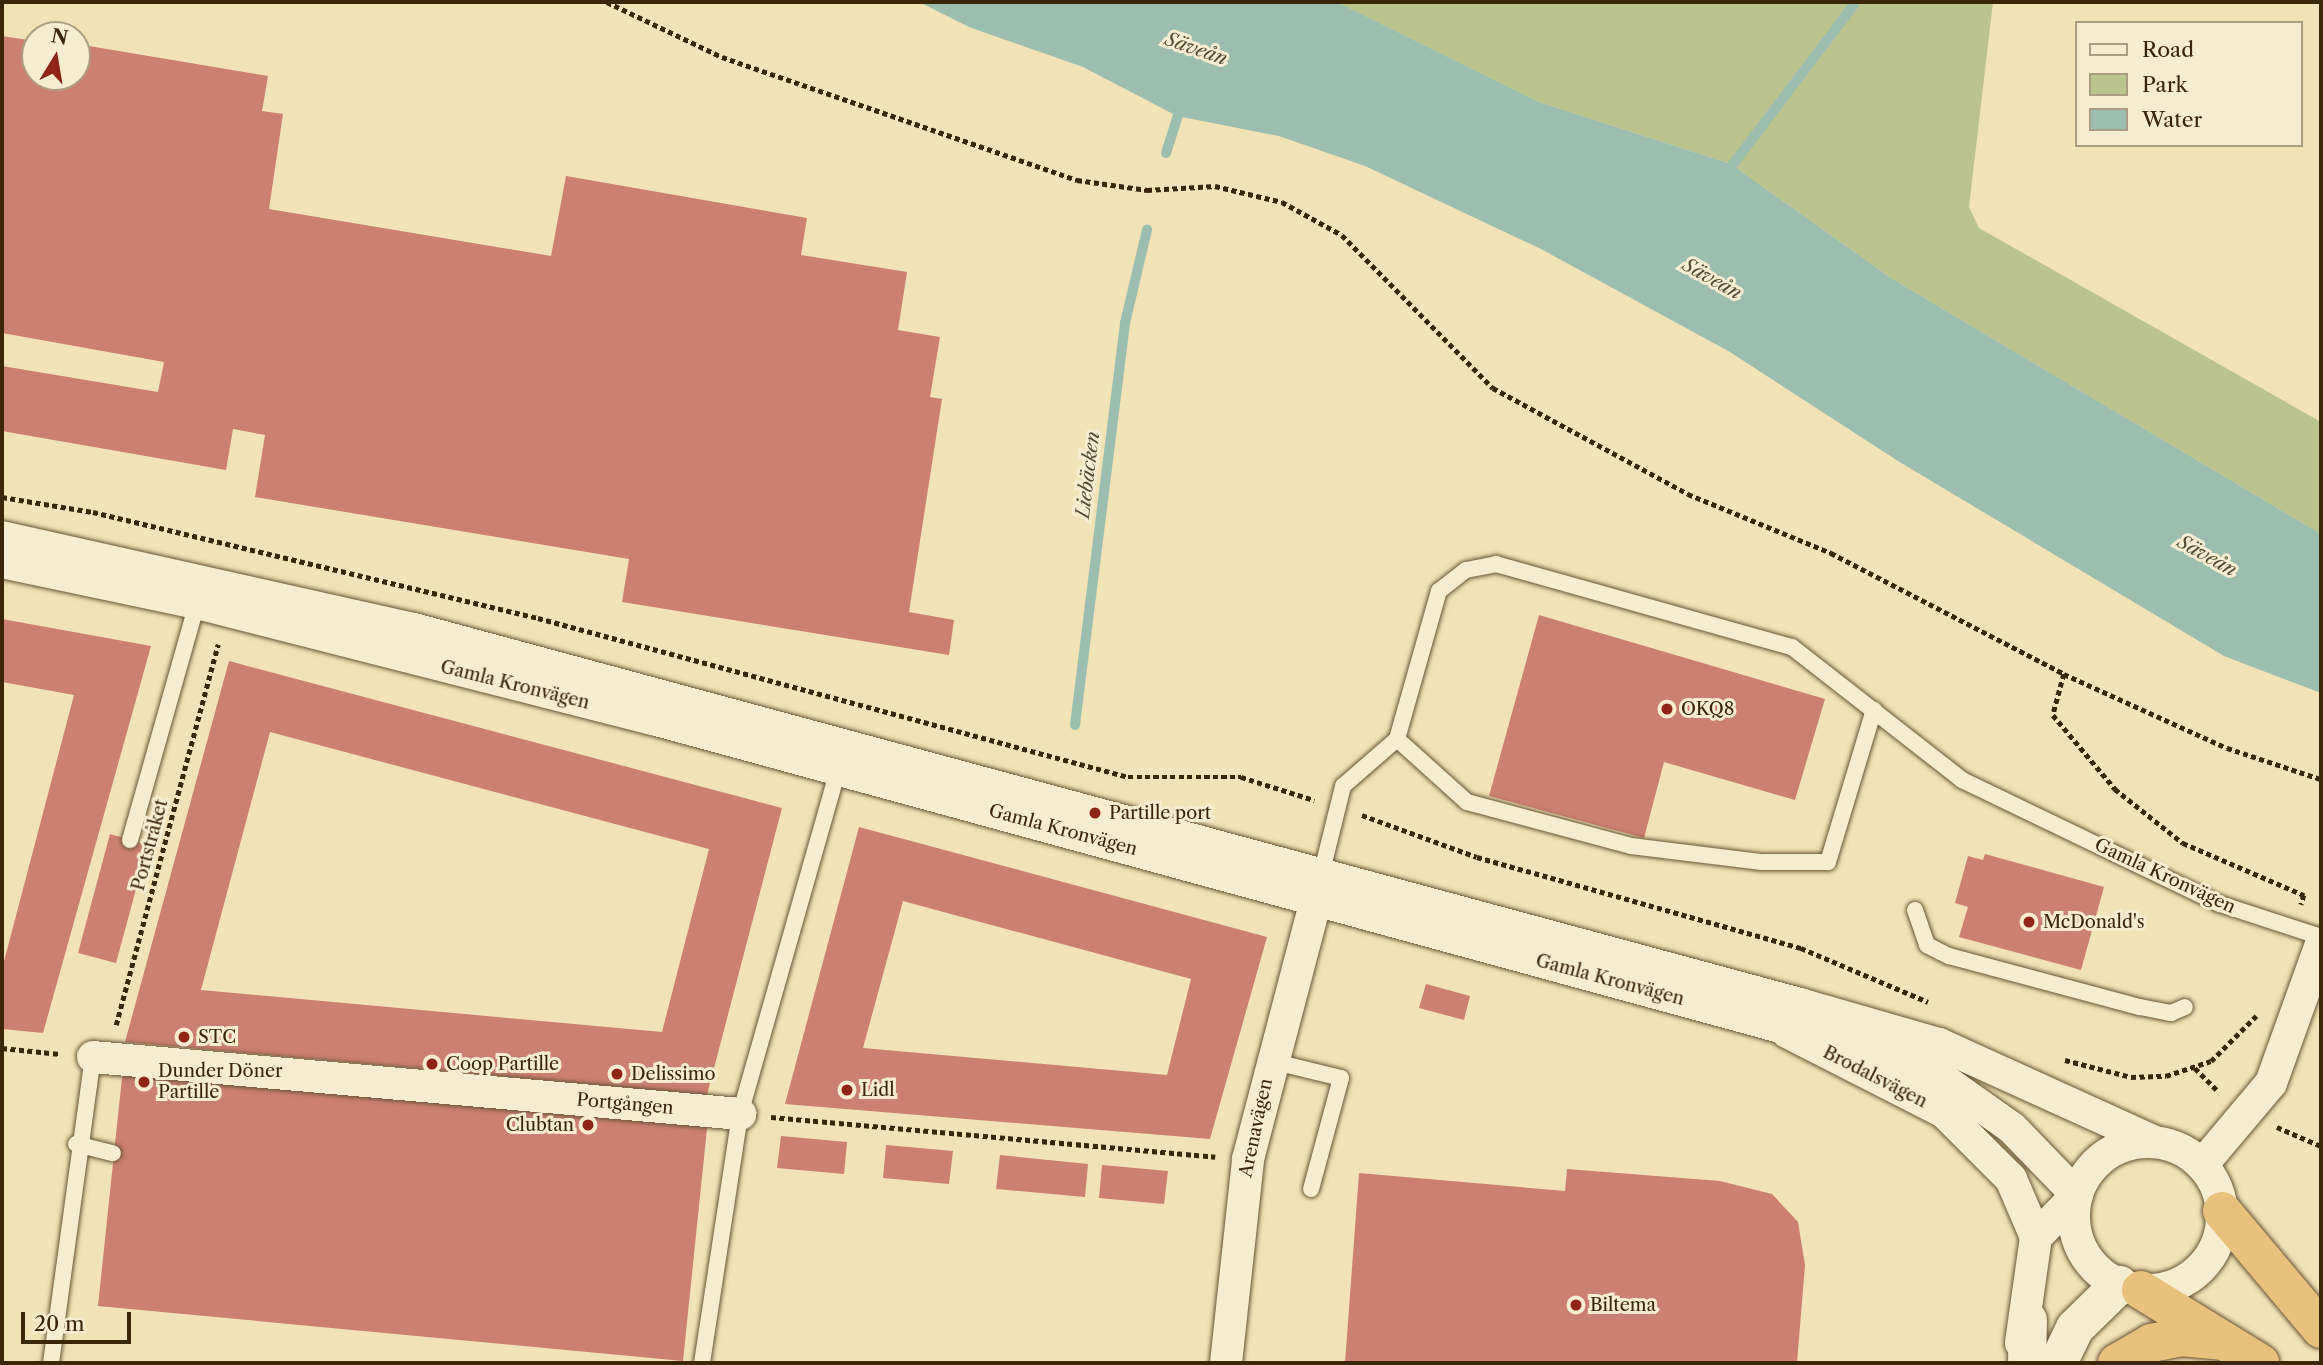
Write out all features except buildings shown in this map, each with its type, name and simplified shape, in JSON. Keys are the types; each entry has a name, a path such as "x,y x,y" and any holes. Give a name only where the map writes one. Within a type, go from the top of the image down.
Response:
{"highway":[{"path":"2222,1211 2321,1329"},
{"path":"2130,1287 2248,1354"},
{"path":"2117,1363 2151,1343 2181,1337 2248,1354"}],"street":[{"name":"Gamla Kronvägen","path":"2,537 1320,885 1938,1044 2155,1142"},
{"name":"Gamla Kronvägen","path":"2,562 200,591"},
{"name":"Gamla Kronvägen","path":"1320,885 1777,1026 1838,1031 1930,1070 2012,1128 2077,1195"},
{"name":"Arenavägen","path":"1226,1363 1248,1159 1271,1061 1320,885"},
{"path":"2202,1164 2271,1083 2319,961"},
{"name":"Brodalsvägen","path":"1777,1026 1944,1112 2011,1179 2036,1237 2027,1363"},
{"name":"Portgången","path":"100,1057 740,1114"},
{"path":"2036,1237 2077,1195 2107,1154 2155,1142 2202,1164 2222,1211 2219,1239 2195,1274 2169,1287 2130,1287 2075,1328 2058,1363"},
{"path":"2077,1195 2081,1248 2130,1287"},
{"path":"2015,1363 2028,1320"}],"lane":[{"name":"Gamla Kronvägen","path":"1397,738 1440,591 1466,570 1496,564 1792,647 1962,780 2220,904 2321,937"},
{"path":"130,840 200,591"},
{"path":"1320,885 1338,808 1356,771 1397,738 1467,802 1631,846 1762,862 1828,862 1874,710"},
{"path":"702,1363 740,1114 842,758"},
{"path":"1915,910 1927,945 1949,956 2140,1007 2171,1013 2185,1007"},
{"path":"51,1363 76,1144 100,1057"},
{"path":"1271,1061 1341,1078 1311,1189"},
{"path":"76,1144 113,1153"}],"path":[{"path":"607,2 722,57 1077,180 1147,190 1215,186 1282,202 1342,235 1493,388 1688,494 1843,559 2064,674 2227,748 2321,779"},
{"path":"2,498 93,512 538,618 1128,777 1241,777 1477,856 1801,948 1941,1007"},
{"name":"Portstråket","path":"100,1057 219,640"},
{"path":"2064,674 2053,715 2076,751 2183,843 2304,895 2294,929"},
{"path":"2055,1056 2119,1075 2166,1076 2211,1061 2243,1035 2262,1007"},
{"path":"2,1048 100,1057"},
{"path":"740,1114 1248,1159"}],"green space":[{"path":"1337,2 1993,2 1969,207 1979,228 2321,422 2321,534 1891,278 1731,164 1539,102"}],"water":[{"name":"Säveån","path":"919,2 1337,2 1539,102 1731,164 1891,278 2321,534 2321,693 2224,656 1898,461 1730,352 1541,249 1365,166 1279,136 1177,116 1083,67 969,27"}],"waterway":[{"path":"1724,176 1854,5"},
{"name":"Liebäcken","path":"1166,153 1182,103"},
{"name":"Liebäcken","path":"1075,725 1125,323 1147,230"}],"place":[{"name":"OKQ8","path":"1667,709"},
{"name":"Partille port","path":"1095,813"},
{"name":"McDonald's","path":"2029,922"},
{"name":"STC","path":"184,1037"},
{"name":"Coop Partille","path":"432,1064"},
{"name":"Delissimo","path":"617,1074"},
{"name":"Dunder Döner Partille","path":"144,1082"},
{"name":"Lidl","path":"847,1090"},
{"name":"Clubtan","path":"588,1125"},
{"name":"Biltema","path":"1576,1305"}]}
